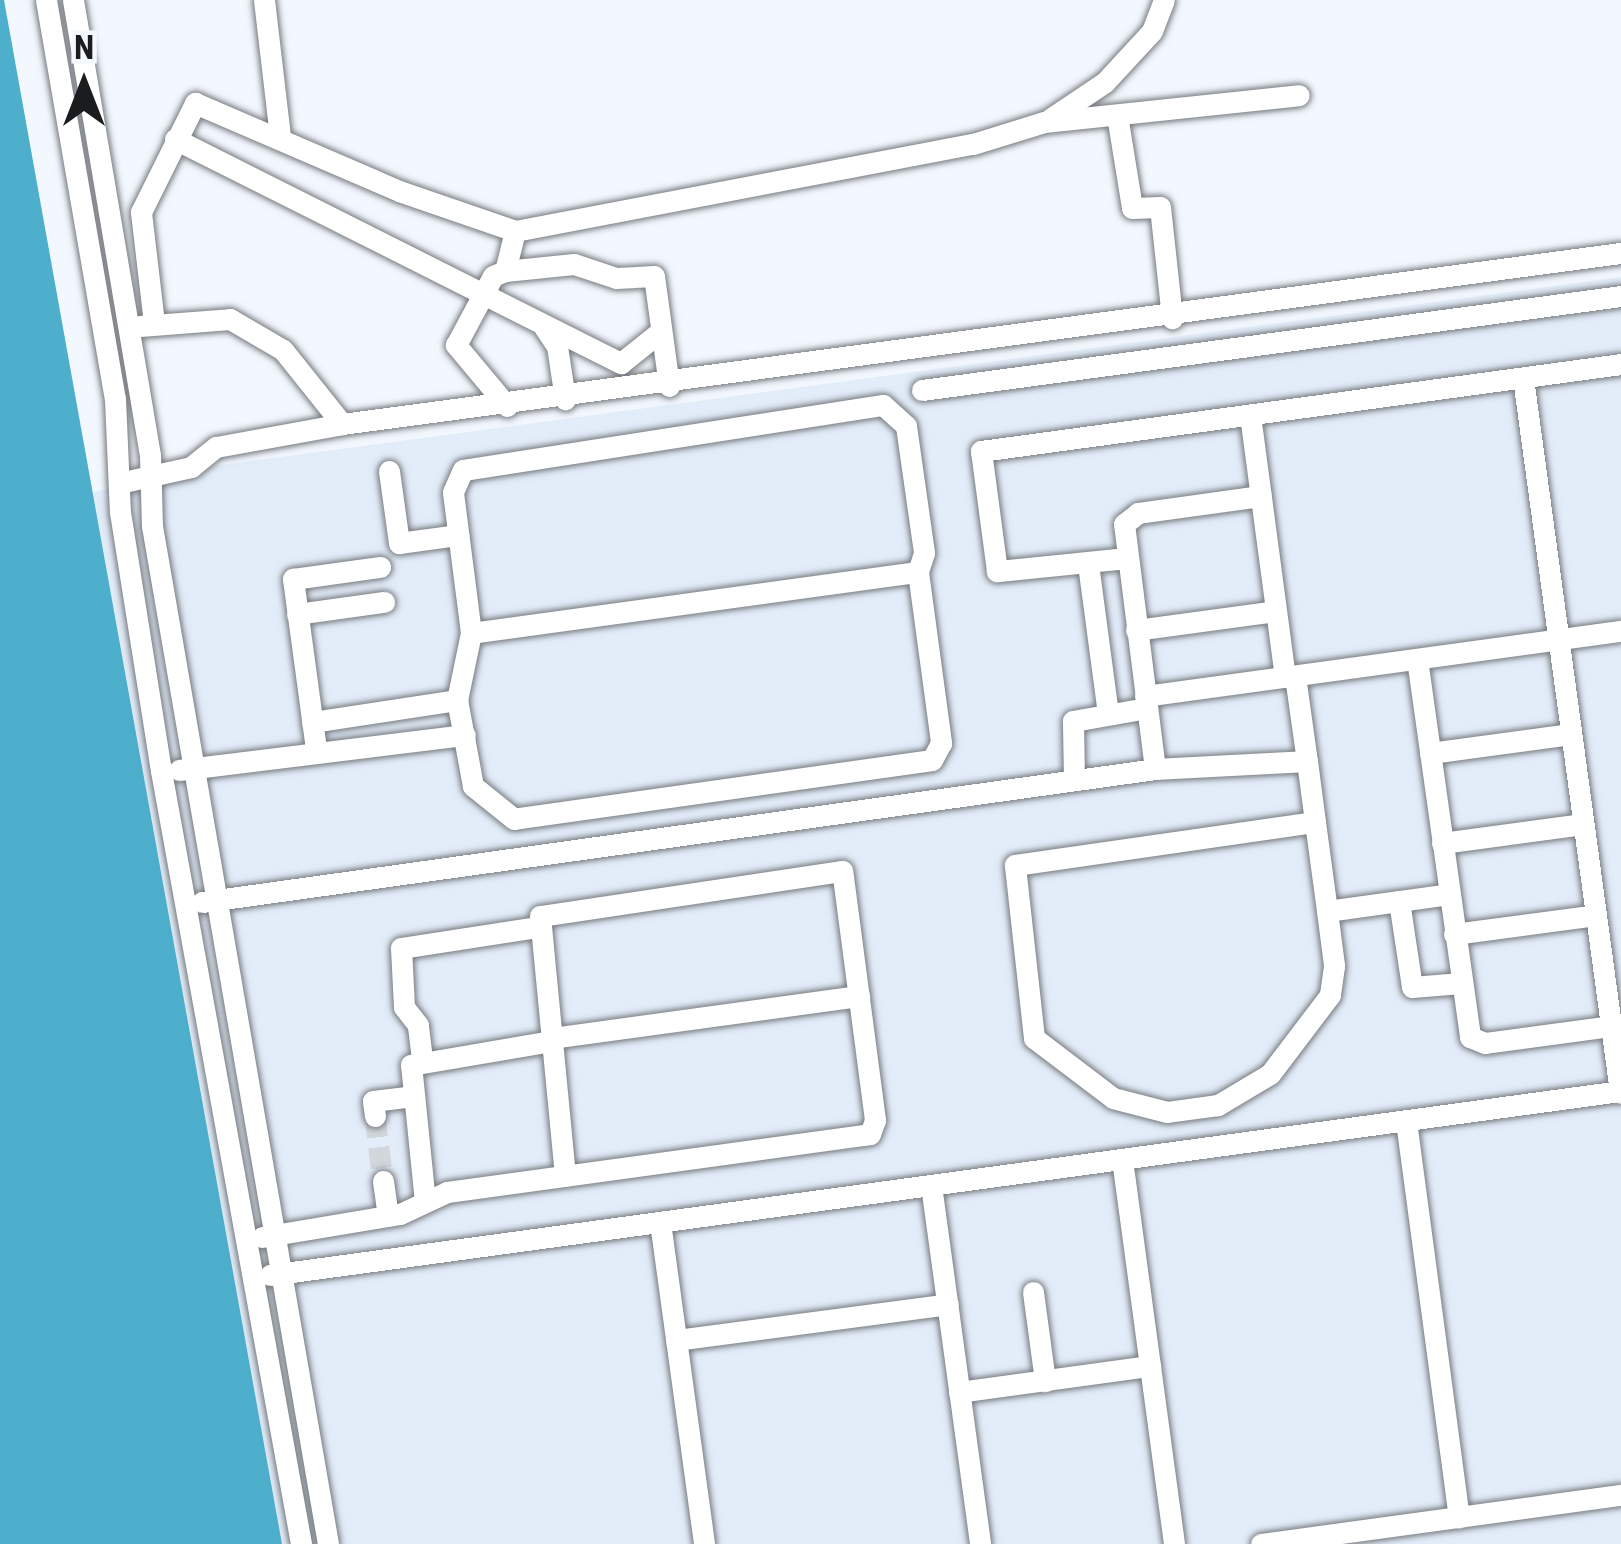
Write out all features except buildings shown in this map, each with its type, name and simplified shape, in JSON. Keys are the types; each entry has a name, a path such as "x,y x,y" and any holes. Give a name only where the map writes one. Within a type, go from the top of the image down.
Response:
{"street":[{"path":"46,0 105,335 118,483 161,773 301,1544"},
{"path":"73,0 152,476 148,500 328,1544"},
{"path":"264,0 280,136"},
{"path":"1044,122 1105,82 1152,31 1164,0"},
{"path":"154,323 141,212 195,103 399,191 515,231 973,144 1044,122 1299,95"},
{"path":"1117,116 1132,208 1160,206 1172,318"},
{"path":"175,139 621,363 661,331"},
{"path":"507,406 456,344 484,294 505,271 515,231"},
{"path":"118,483 190,467 216,447 342,424 669,386 1621,253"},
{"path":"505,271 574,264 616,278 654,276 669,386"},
{"path":"922,390 1621,296"},
{"path":"105,335 154,323 230,320 283,350 342,424"},
{"path":"542,325 557,346 565,399"},
{"path":"1126,558 1008,574 994,568 978,463 983,448 1621,364"},
{"path":"471,410 482,375"},
{"path":"252,1277 1620,1091 1605,924 1583,824 1523,378"},
{"path":"880,404 906,426 923,553 918,572 941,742 926,763 511,819 473,787 458,700 471,633 458,535 453,487 468,468 880,404"},
{"path":"1250,415 1276,611 1315,822 1327,910 1331,994 1269,1075 1219,1105 1167,1112 1113,1098 1033,1035 1015,865 1315,822"},
{"path":"389,470 399,543 458,535"},
{"path":"1155,769 1124,528 1134,514 1261,496"},
{"path":"1088,564 1108,713"},
{"path":"316,749 292,579 380,567"},
{"path":"471,633 918,572"},
{"path":"297,614 384,602"},
{"path":"1136,630 1276,611"},
{"path":"1074,780 1071,724 1146,702 1290,676 1621,631"},
{"path":"1417,659 1467,1031 1478,1042 1611,1026"},
{"path":"312,722 458,700"},
{"path":"1430,753 1571,734"},
{"path":"161,773 316,749 464,735"},
{"path":"184,905 1155,769 1306,760"},
{"path":"1442,843 1583,824"},
{"path":"245,1240 388,1216 425,1202 565,1176 869,1134 875,1120 842,872 551,911 537,927 400,948 404,1007 418,1024 422,1059"},
{"path":"1327,910 1449,894"},
{"path":"1399,901 1412,987 1461,983"},
{"path":"1454,934 1605,924"},
{"path":"537,927 565,1176"},
{"path":"425,1202 410,1096 410,1068 422,1059 859,996"},
{"path":"375,1116 373,1101 410,1096"},
{"path":"1406,1120 1459,1517"},
{"path":"1122,1159 1174,1544"},
{"path":"383,1181 388,1216"},
{"path":"932,1185 980,1544"},
{"path":"660,1222 704,1544"},
{"path":"1033,1292 1045,1381"},
{"path":"676,1340 947,1304"},
{"path":"959,1392 1150,1366"},
{"path":"1262,1544 1621,1495"}],"shaded area":[{"path":"1621,277 1621,1544 282,1544 93,492 221,465"}],"water":[{"path":"0,0 4,0 282,1544 0,1544"}],"tunnel":[{"path":"375,1116 383,1181"}]}
